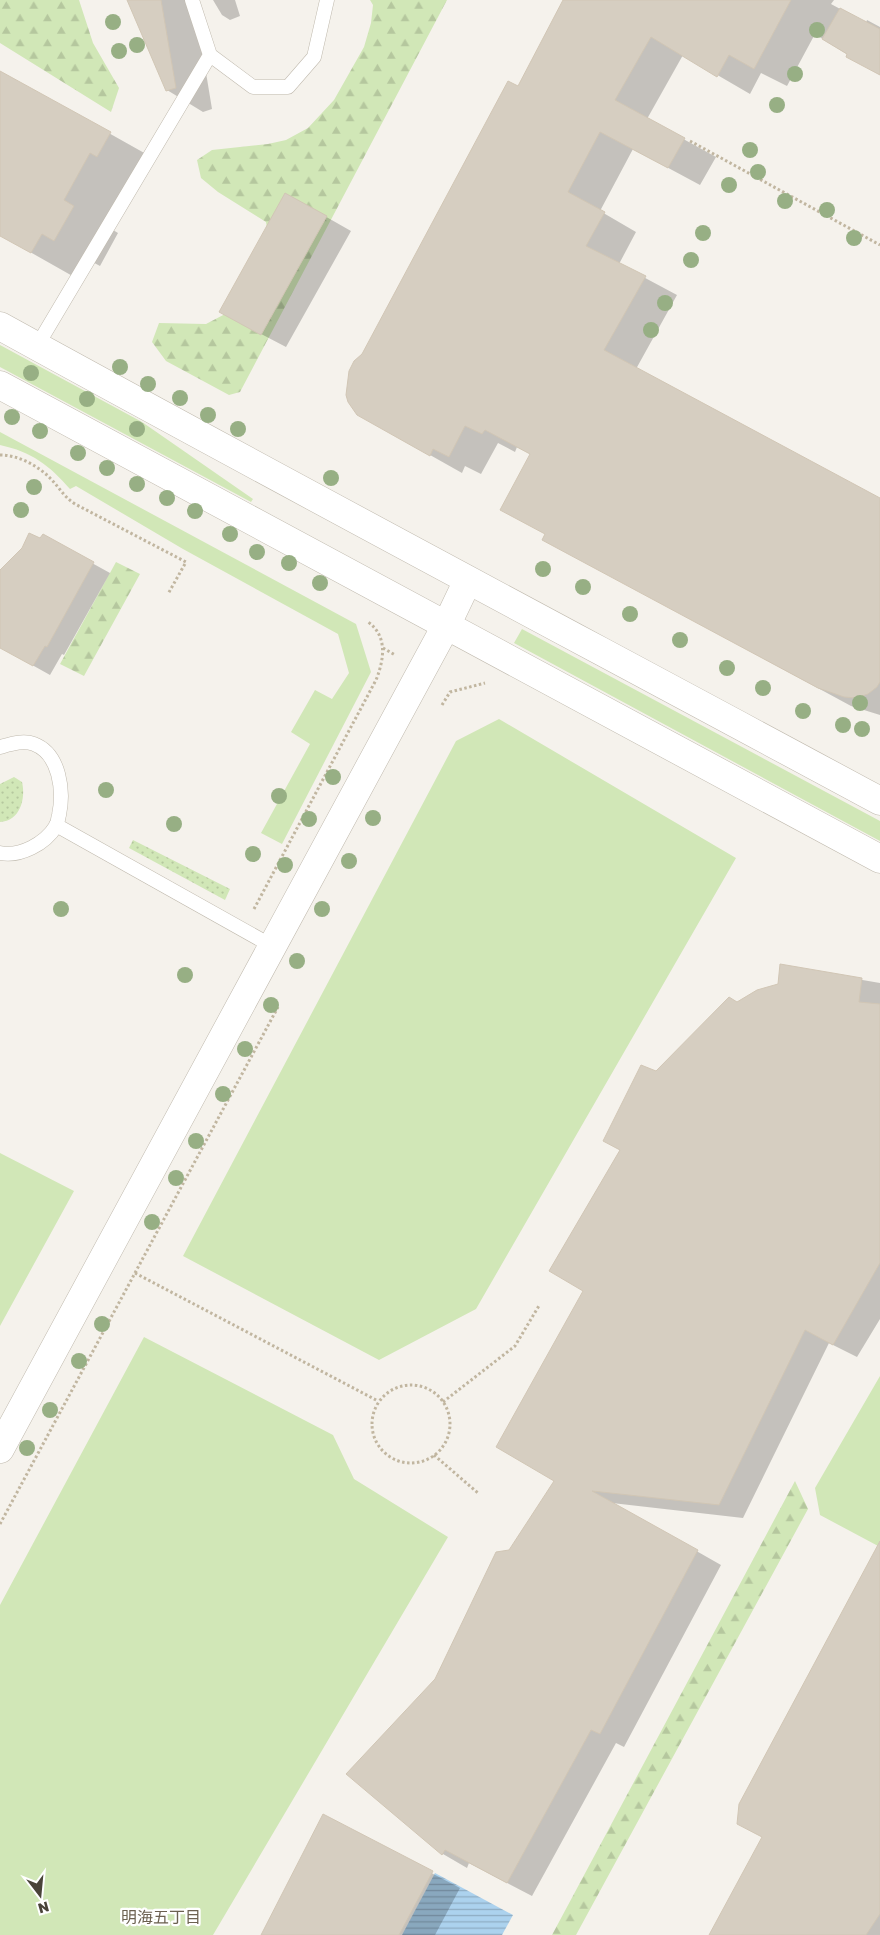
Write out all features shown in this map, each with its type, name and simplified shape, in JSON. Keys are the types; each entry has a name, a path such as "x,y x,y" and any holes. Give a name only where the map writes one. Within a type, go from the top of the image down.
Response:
{"street":[{"path":"0,326 468,580 878,795"},
{"path":"0,384 880,859"},
{"path":"0,1449 447,624 468,580"}],"lane":[{"path":"192,0 210,55 253,88 288,87 314,57 327,0"},
{"path":"37,346 210,55"},
{"path":"0,747 18,742 34,744 49,755 62,788 61,808 56,825 40,842 28,850 9,854 0,853"},
{"path":"56,825 272,946"}],"path":[{"path":"690,141 880,245"},
{"path":"0,454 17,458 37,467 50,478 65,497 75,504 186,562 168,594"},
{"path":"243,929 376,680 382,663 382,642 376,628 363,618"},
{"path":"438,711 450,692 484,683 492,686"},
{"path":"0,1524 282,1000"},
{"path":"135,1273 378,1402"},
{"path":"443,1402 515,1346 540,1304"},
{"path":"411,1385 424,1387 443,1402 448,1414 450,1427 447,1439 434,1455 417,1462 404,1462 392,1458 382,1450 375,1439 372,1426 373,1413 378,1402 387,1392 399,1387 411,1385"},
{"path":"434,1455 478,1493"}],"green space":[{"path":"0,0 79,0 93,43 119,88 111,112 0,43"},
{"path":"370,0 447,0 240,392 229,395 166,361 152,342 159,323 206,324 229,312 269,241 266,222 218,192 201,178 197,160 212,150 268,144 286,140 308,128 334,100 364,47 371,23 373,5"},
{"path":"0,345 142,422 253,499 251,502 0,367"},
{"path":"0,432 356,624 371,672 282,844 261,833 310,744 291,732 315,690 332,699 349,673 338,634 183,549 76,486 70,489 47,466 21,451 0,445"},
{"path":"116,562 140,574 84,676 60,664"},
{"path":"522,629 880,821 880,841 514,643"},
{"path":"499,719 736,858 476,1309 379,1360 183,1256 456,741"},
{"path":"14,777 22,782 22,802 17,813 12,818 0,822 0,784"},
{"path":"133,840 230,889 225,900 129,848"},
{"path":"0,1153 74,1191 0,1326"},
{"path":"144,1337 333,1435 354,1479 448,1537 213,1935 0,1935 0,1605"},
{"path":"880,1376 880,1547 820,1515 815,1488"},
{"path":"795,1481 808,1509 576,1935 552,1935"}],"water":[{"path":"435,1873 513,1915 502,1935 402,1935"}],"building":[{"path":"127,0 161,0 176,88 166,91"},
{"path":"563,0 791,0 754,69 729,55 717,77 651,37 615,100 685,138 668,168 600,132 568,192 605,212 586,246 646,276 604,350 880,498 880,682 868,694 856,698 844,697 818,688 542,540 545,534 500,510 530,454 485,430 482,434 465,426 449,457 433,449 430,456 357,415 348,402 346,395 349,371 354,361 362,354 508,81 518,86"},
{"path":"840,8 880,29 880,75 846,57 847,54 822,39"},
{"path":"0,71 111,132 97,157 90,153 64,200 74,206 54,241 42,234 31,253 0,236"},
{"path":"285,193 327,216 261,335 219,312"},
{"path":"29,533 40,538 43,534 94,562 47,647 45,646 33,666 0,648 0,570 22,548"},
{"path":"780,964 862,978 859,1002 880,1004 880,1263 833,1345 805,1330 719,1505 592,1491 698,1550 600,1734 591,1730 507,1883 445,1850 442,1855 346,1774 435,1679 496,1552 509,1550 554,1481 496,1447 583,1291 549,1271 620,1150 603,1141 641,1065 656,1071 729,997 737,1002 757,990 778,984"},
{"path":"880,1541 880,1914 866,1935 709,1935 762,1837 737,1824 739,1804"},
{"path":"323,1814 433,1871 399,1935 261,1935"}],"district":[{"name":"明海五丁目","path":"161,1917"}]}
